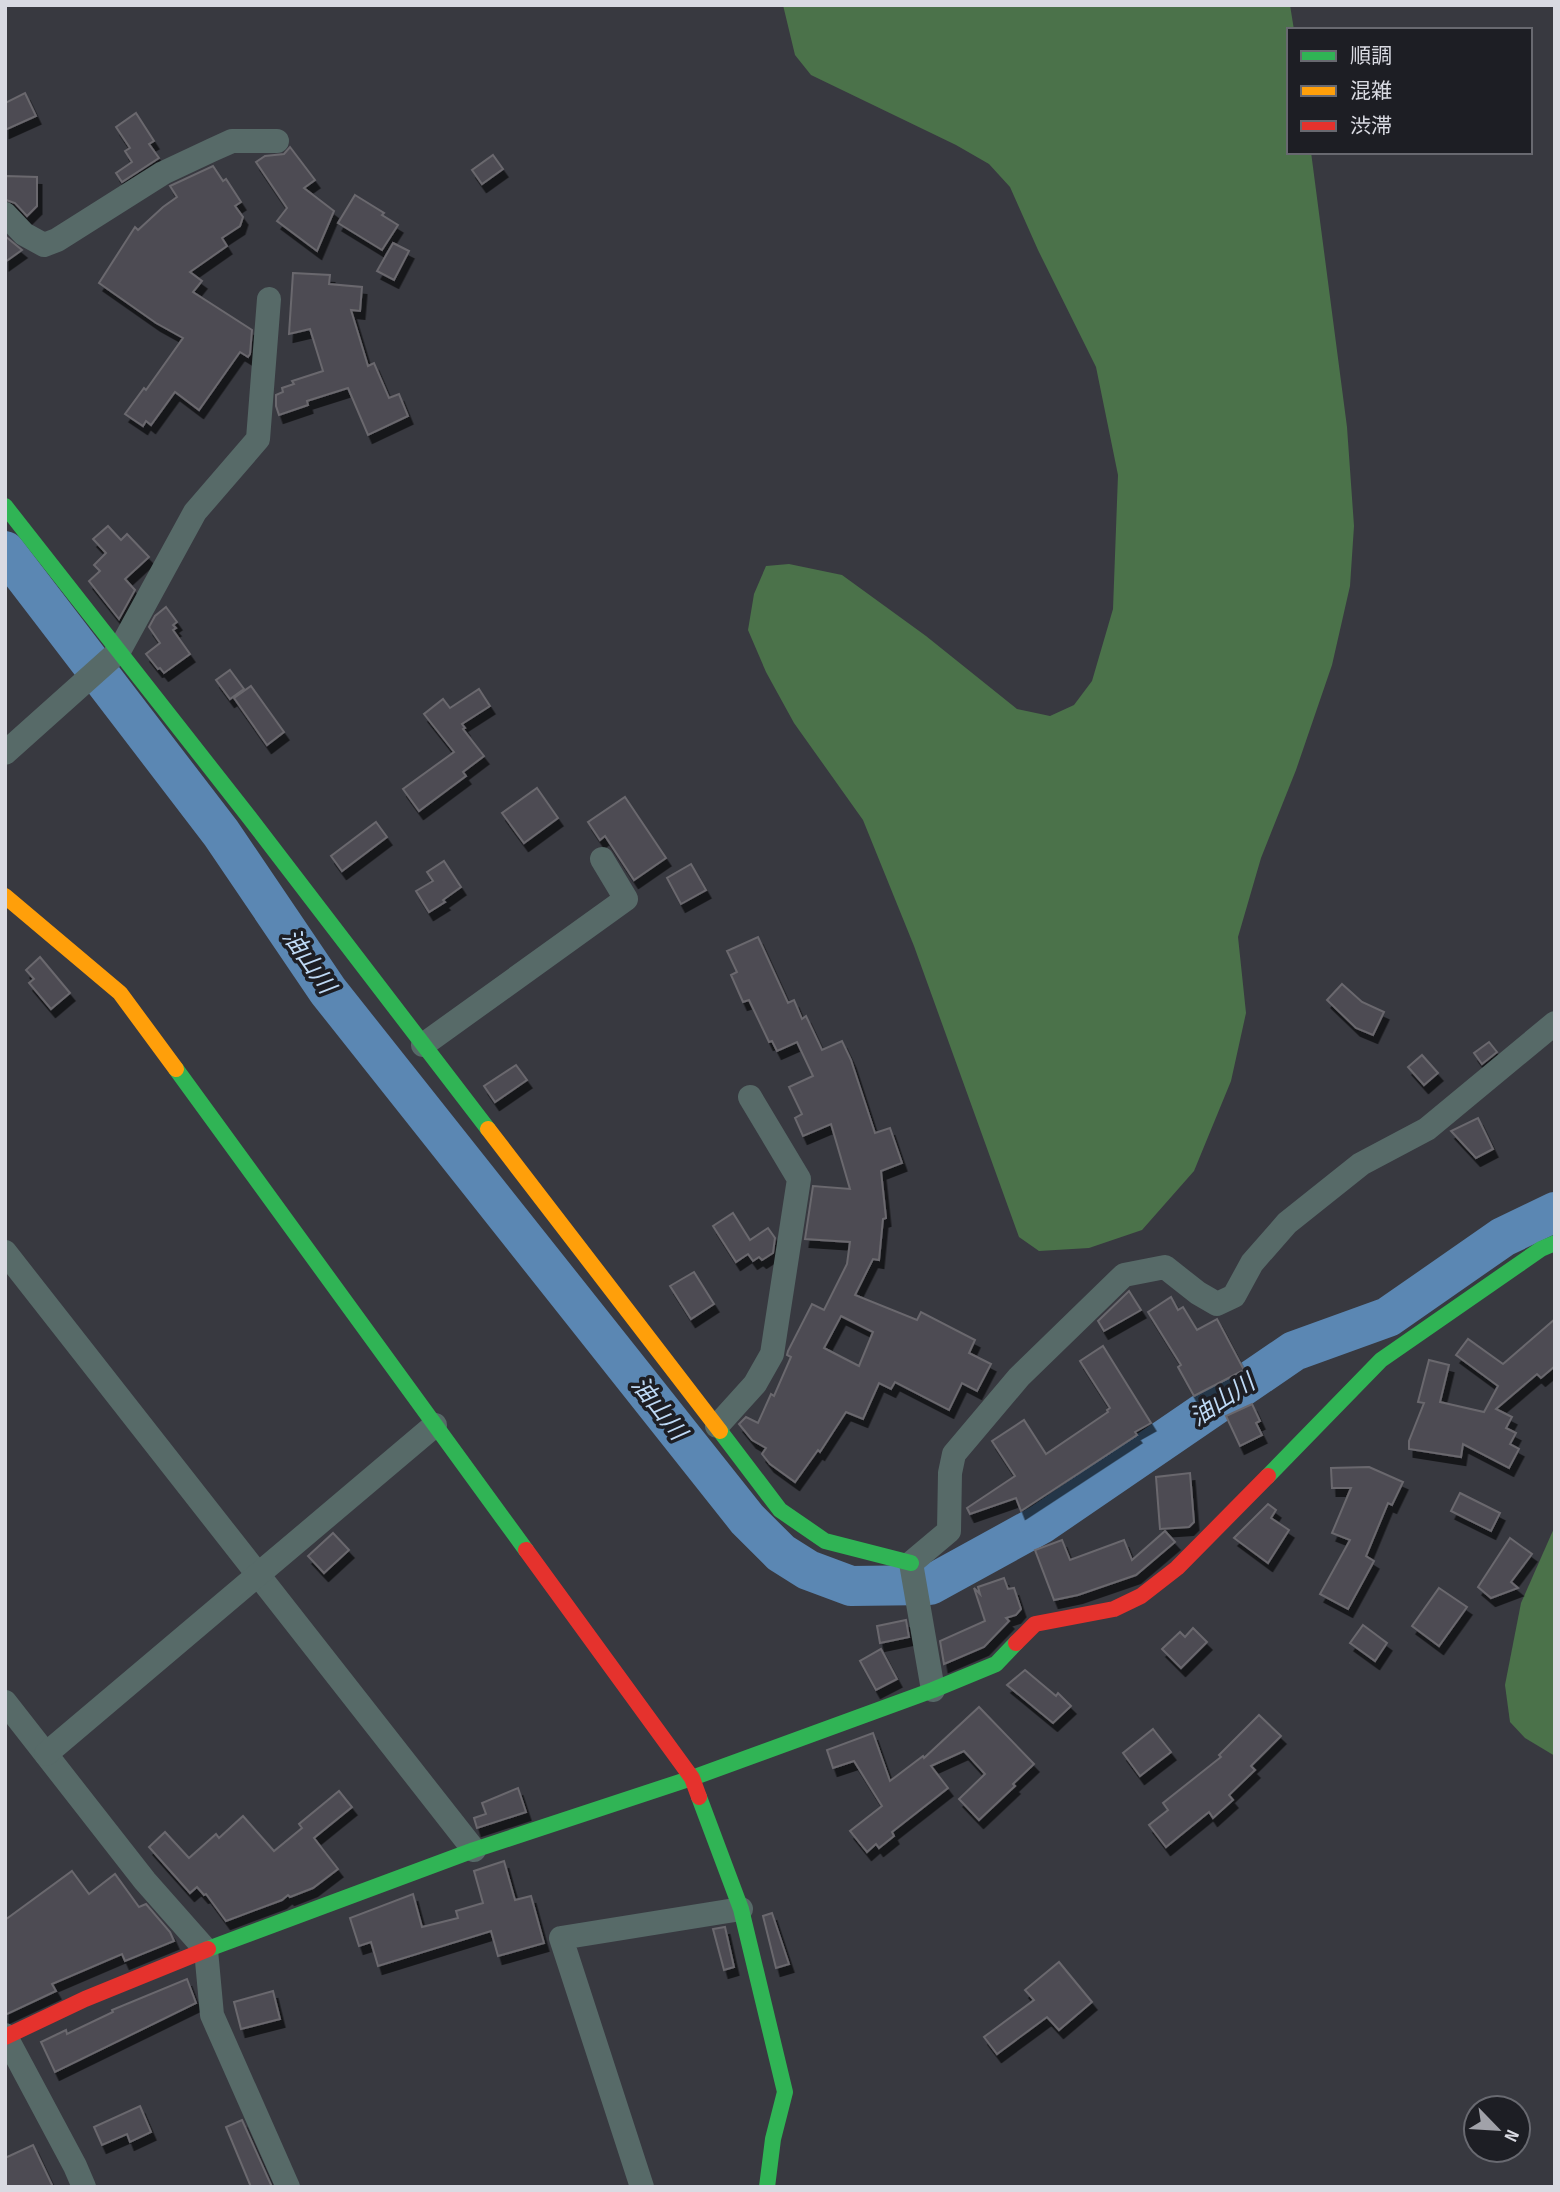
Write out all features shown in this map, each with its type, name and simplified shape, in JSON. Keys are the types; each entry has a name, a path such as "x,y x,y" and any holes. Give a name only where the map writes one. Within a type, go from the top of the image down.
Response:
{"street":[{"path":"5,214 24,234 44,245 57,240 163,173 232,141 276,142"},
{"path":"5,753 119,652 195,512 258,439 269,299"},
{"path":"5,506 780,1510 825,1541 911,1563"},
{"path":"423,1045 626,899 602,859"},
{"path":"5,895 120,993 692,1778 741,1909 785,2092 773,2139 767,2187"},
{"path":"911,1563 949,1531 950,1473 954,1454 1019,1377 1124,1275 1165,1267 1217,1304 1234,1296 1252,1264 1287,1223 1361,1164 1427,1129 1555,1023"},
{"path":"717,1426 755,1384 772,1354 799,1179 750,1097"},
{"path":"84,2187 6,2036 85,1999 206,1950 474,1850 692,1778 933,1690 996,1664 1035,1624 1114,1609 1141,1596 1177,1568 1381,1360 1555,1243"},
{"path":"5,1252 474,1850"},
{"path":"46,1754 435,1426"},
{"path":"911,1563 933,1690"},
{"path":"5,1702 145,1881 206,1950 212,2015 288,2187"},
{"path":"642,2187 561,1938 741,1909"}],"green space":[{"path":"783,5 1290,5 1294,28 1287,28 1287,154 1311,154 1347,427 1354,526 1350,586 1332,665 1296,770 1261,858 1238,937 1246,1013 1231,1081 1194,1171 1142,1230 1089,1248 1039,1251 1019,1237 914,946 863,820 794,723 766,672 748,630 754,594 766,566 789,564 842,575 926,636 1017,709 1050,716 1074,705 1092,681 1113,609 1118,475 1096,367 1010,187 989,164 956,145 811,75 795,55"},
{"path":"1555,1526 1555,1756 1525,1738 1510,1722 1505,1685 1521,1603"}],"building":[{"path":"25,93 36,116 5,130 5,103"},
{"path":"136,113 154,141 149,144 159,158 122,182 116,173 132,162 125,151 130,148 116,127"},
{"path":"290,147 315,180 304,188 334,211 317,251 277,221 287,208 256,162 265,156 284,154"},
{"path":"493,155 503,169 482,184 472,170"},
{"path":"213,166 223,181 226,179 241,202 235,206 243,217 240,226 222,238 227,246 190,272 202,281 193,292 252,330 250,354 248,357 240,352 199,410 175,392 151,425 146,421 143,426 125,414 144,388 146,390 183,338 156,323 99,283 135,227 138,230 177,197 170,186"},
{"path":"6,176 37,177 37,206 27,216 15,203 6,200"},
{"path":"355,195 398,225 382,250 338,223"},
{"path":"5,236 22,250 5,262"},
{"path":"393,243 409,251 394,280 377,271"},
{"path":"293,273 330,275 329,284 362,287 360,311 351,310 368,366 374,363 389,398 399,394 408,416 368,435 348,388 307,401 308,405 279,415 276,395 283,392 282,388 294,384 292,381 323,371 310,329 289,334"},
{"path":"108,526 121,540 127,534 149,557 125,579 135,590 119,619 89,581 100,571 94,565 106,553 93,539"},
{"path":"166,607 177,622 173,625 176,628 173,630 190,654 164,673 146,654 160,643 149,627 155,616"},
{"path":"230,670 244,689 230,699 216,680"},
{"path":"251,686 284,732 267,745 234,698"},
{"path":"479,689 490,706 462,724 484,756 463,772 466,776 419,811 403,789 454,752 424,714 443,699 450,708"},
{"path":"537,788 558,818 524,843 502,813"},
{"path":"625,797 666,858 634,880 605,836 600,840 588,822"},
{"path":"376,822 387,837 342,871 331,856"},
{"path":"444,861 461,887 429,912 416,891 433,881 427,872"},
{"path":"691,864 706,890 681,904 667,878"},
{"path":"758,937 788,1003 794,1000 802,1019 806,1016 822,1050 842,1041 875,1133 890,1128 902,1163 881,1171 886,1218 883,1219 879,1260 873,1259 855,1295 917,1320 921,1312 975,1340 969,1353 991,1364 977,1391 962,1383 949,1410 895,1382 891,1389 879,1383 863,1419 846,1412 820,1452 818,1450 795,1482 770,1464 762,1454 766,1448 752,1440 739,1424 746,1417 758,1423 771,1394 774,1396 791,1357 787,1355 788,1351 812,1304 824,1310 847,1264 850,1242 805,1239 813,1186 850,1189 831,1124 803,1136 795,1118 802,1114 789,1087 813,1076 797,1042 777,1051 772,1041 769,1042 749,1000 743,1002 731,975 737,972 727,951","holes":["841,1316 873,1332 859,1366 824,1348"]},
{"path":"40,957 70,993 51,1009 29,983 34,979 26,970"},
{"path":"1342,984 1362,1002 1384,1012 1373,1035 1356,1028 1327,1000"},
{"path":"1489,1042 1497,1052 1482,1064 1474,1053"},
{"path":"1422,1055 1438,1073 1424,1085 1408,1067"},
{"path":"516,1065 527,1080 495,1102 484,1086"},
{"path":"1478,1118 1493,1149 1476,1158 1451,1131"},
{"path":"733,1213 750,1240 768,1228 775,1238 773,1253 762,1260 759,1257 753,1261 748,1254 736,1262 713,1226"},
{"path":"694,1272 714,1304 691,1319 670,1286"},
{"path":"1129,1291 1141,1310 1104,1331 1098,1321"},
{"path":"1171,1297 1178,1310 1183,1307 1197,1330 1217,1319 1244,1370 1194,1396 1178,1367 1181,1365 1148,1312"},
{"path":"1555,1319 1555,1366 1541,1378 1537,1374 1496,1409 1512,1417 1506,1428 1516,1433 1510,1444 1519,1449 1509,1468 1463,1444 1461,1457 1409,1449 1409,1441 1424,1403 1418,1402 1429,1360 1449,1365 1440,1402 1484,1412 1498,1386 1456,1355 1468,1339 1503,1364"},
{"path":"1103,1346 1151,1423 1021,1511 1016,1498 970,1514 967,1508 1015,1476 992,1441 1024,1420 1046,1454 1108,1412 1110,1408 1080,1361"},
{"path":"1252,1404 1260,1421 1256,1423 1262,1435 1240,1446 1226,1416"},
{"path":"1369,1467 1403,1482 1392,1505 1388,1503 1366,1556 1374,1561 1348,1609 1320,1594 1350,1540 1332,1533 1351,1488 1332,1488 1331,1468"},
{"path":"1190,1473 1194,1522 1189,1527 1160,1529 1156,1477"},
{"path":"1460,1493 1500,1513 1491,1531 1451,1511"},
{"path":"1268,1504 1276,1510 1271,1518 1289,1530 1268,1563 1234,1538"},
{"path":"1165,1531 1175,1542 1136,1575 1078,1595 1054,1600 1035,1550 1062,1540 1070,1560 1124,1540 1132,1560"},
{"path":"333,1533 349,1550 324,1573 308,1556"},
{"path":"1510,1538 1532,1554 1511,1582 1518,1588 1491,1598 1478,1587"},
{"path":"1004,1578 1008,1589 1014,1588 1021,1609 1016,1615 1006,1618 1009,1621 984,1647 944,1664 940,1641 985,1621 974,1588 980,1594 978,1587"},
{"path":"1439,1588 1467,1607 1439,1646 1412,1626"},
{"path":"906,1620 909,1637 880,1643 877,1626"},
{"path":"1363,1625 1387,1643 1375,1661 1350,1643"},
{"path":"1193,1628 1207,1642 1181,1668 1162,1649 1180,1632 1185,1637"},
{"path":"881,1649 897,1679 876,1690 860,1661"},
{"path":"1025,1670 1056,1696 1058,1693 1071,1706 1053,1723 1007,1685"},
{"path":"979,1707 1034,1764 979,1820 959,1799 985,1774 964,1751 931,1766 948,1788 892,1832 894,1836 879,1848 876,1844 867,1852 850,1831 882,1806 854,1761 833,1768 827,1750 873,1733 890,1781 923,1756 924,1758"},
{"path":"1259,1715 1281,1736 1251,1766 1255,1770 1229,1795 1233,1800 1213,1818 1209,1812 1166,1847 1149,1825 1168,1810 1163,1803 1221,1757 1219,1755"},
{"path":"1153,1729 1171,1752 1140,1776 1123,1753"},
{"path":"518,1788 526,1812 477,1828 474,1818 486,1814 482,1803"},
{"path":"339,1791 352,1807 314,1838 338,1869 313,1888 290,1897 288,1895 282,1900 226,1921 206,1894 197,1887 190,1893 149,1847 165,1832 189,1858 216,1834 219,1838 243,1816 274,1851 302,1828 299,1824"},
{"path":"504,1861 515,1900 531,1896 544,1943 498,1956 491,1931 378,1966 371,1942 359,1946 350,1918 413,1894 422,1927 458,1918 456,1911 483,1903 474,1871"},
{"path":"72,1871 89,1894 115,1874 139,1907 146,1904 170,1932 174,1941 125,1961 122,1954 52,1984 56,1991 5,2015 5,1920"},
{"path":"772,1913 789,1964 776,1968 763,1916"},
{"path":"725,1927 734,1967 724,1970 713,1929"},
{"path":"1059,1962 1092,2002 1059,2030 1047,2017 997,2054 984,2037 1034,2000 1025,1990"},
{"path":"187,1979 196,2003 55,2072 41,2042 66,2030 67,2034 113,2012 112,2010"},
{"path":"273,1991 280,2019 241,2029 234,2002"},
{"path":"140,2106 151,2132 130,2142 127,2134 102,2145 94,2127"},
{"path":"242,2120 272,2187 251,2187 226,2127"},
{"path":"33,2145 53,2187 5,2187 5,2158"}],"waterway":[{"name":"油山川","path":"5,551 221,833 328,991 747,1519 781,1553 808,1570 851,1586 930,1585 1041,1524 1294,1351 1388,1317 1503,1237 1555,1212"}],"traffic: fast":[{"path":"5,506 249,817 488,1129"},
{"path":"176,1069 526,1550"},
{"path":"1268,1476 1381,1360 1541,1249 1555,1243"},
{"path":"720,1431 780,1510 825,1541 911,1563"},
{"path":"208,1949 474,1850 692,1778 933,1690 996,1664 1016,1643"},
{"path":"699,1797 741,1909 785,2092 773,2139 767,2187"}],"traffic: slow":[{"path":"5,896 120,993 176,1069"},
{"path":"488,1129 720,1431"}],"traffic: jam":[{"path":"1016,1643 1035,1624 1114,1609 1141,1596 1177,1568 1268,1476"},
{"path":"526,1550 692,1778 699,1797"},
{"path":"5,2037 85,1999 208,1949"}]}
